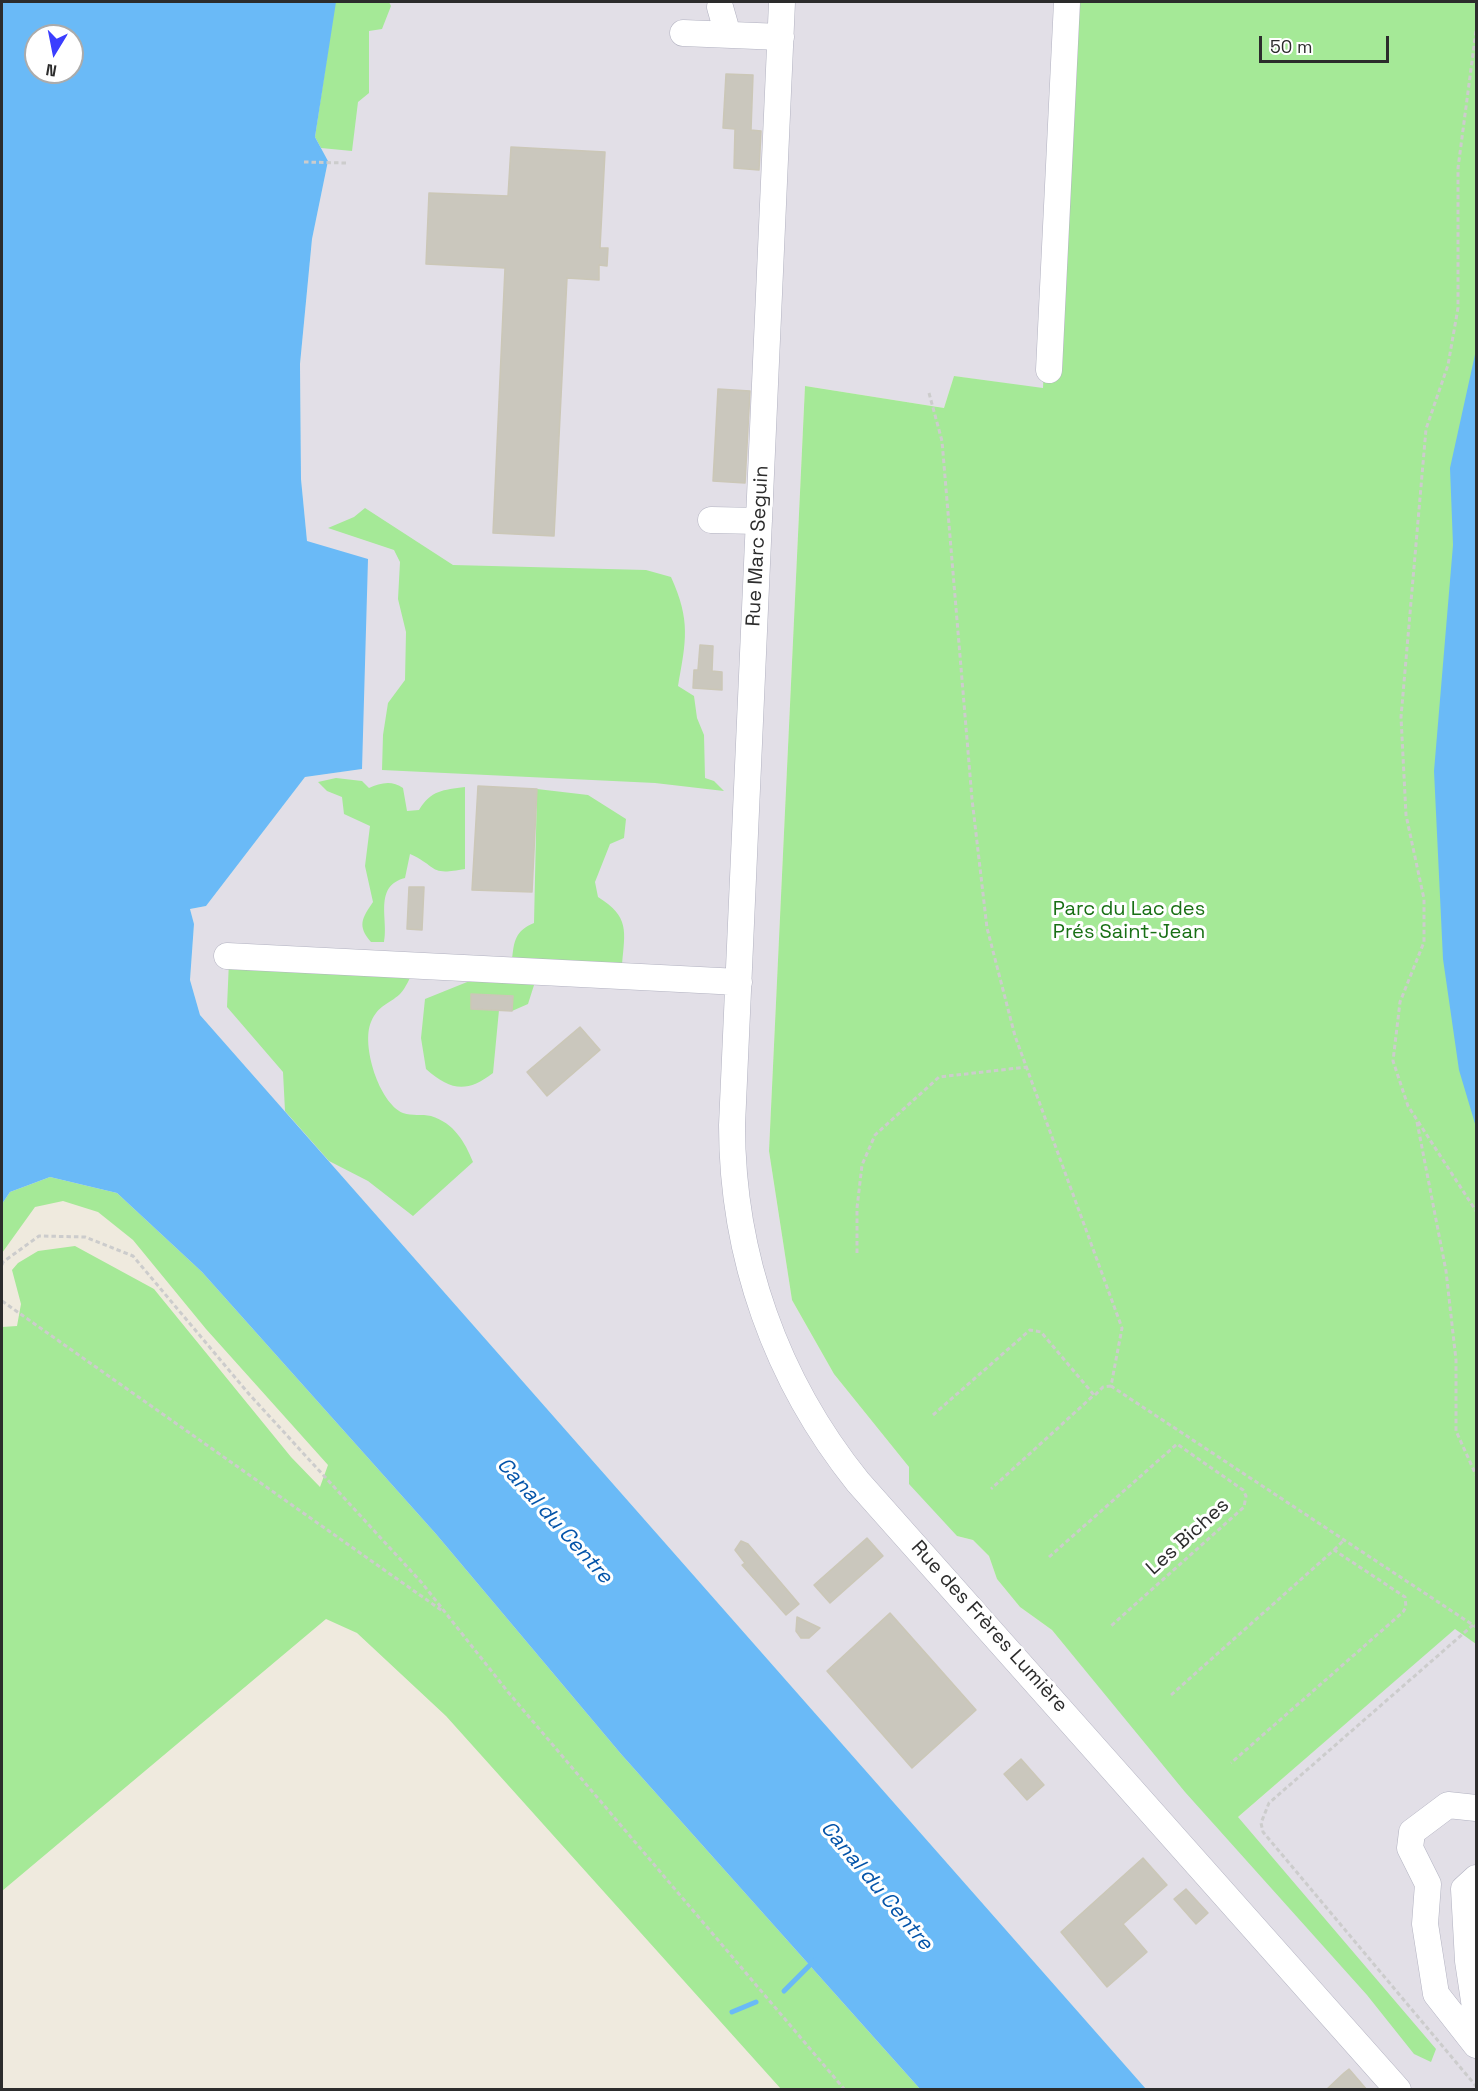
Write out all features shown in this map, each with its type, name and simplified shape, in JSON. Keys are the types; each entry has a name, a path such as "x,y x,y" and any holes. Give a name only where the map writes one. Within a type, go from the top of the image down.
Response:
{"street":[{"name":"Rue Marc Seguin","path":"733,1091 782,2"},
{"path":"1049,370 1067,2"},
{"path":"720,7 728,35"},
{"path":"683,33 781,37"},
{"path":"711,520 759,521"},
{"path":"227,956 738,982"},
{"name":"Rue des Frères Lumière","path":"733,1091 733,1178 749,1265 775,1345 820,1430 858,1482 1398,2090"},
{"path":"1476,1808 1448,1805 1412,1832 1410,1840 1413,1856 1428,1884 1425,1924 1436,1994 1476,2045"},
{"path":"1476,1878 1464,1890 1472,1932 1476,2014"}],"path":[{"path":"1476,31 1458,168 1458,308 1448,365 1426,429 1401,717 1406,815 1424,899 1424,942 1400,1002 1394,1061 1408,1106 1476,1211"},
{"path":"304,162 346,163"},
{"path":"929,393 942,441 972,799 987,928 1015,1036 1122,1328 1111,1386"},
{"path":"857,1253 857,1208 862,1165 875,1135 939,1077 1027,1067"},
{"path":"1416,1119 1446,1271 1456,1360 1456,1431 1476,1475"},
{"path":"2,1265 39,1236 86,1237 133,1256 249,1394 422,1582 508,1692 844,2090"},
{"path":"2,1301 448,1615"},
{"path":"933,1415 1030,1330 1041,1332 1094,1395"},
{"path":"991,1489 1103,1387 1111,1386 1185,1437 1475,1626 1269,1803 1261,1823 1263,1832 1476,2086"},
{"path":"1049,1557 1185,1437"},
{"name":"Les Biches","path":"1111,1626 1244,1507 1246,1502 1243,1490 1177,1444"},
{"path":"1171,1695 1343,1541"},
{"path":"1231,1763 1406,1607 1405,1597 1334,1550"}],"shaded area":[{"path":"336,2 1058,2 1043,389 954,376 944,408 805,386 769,1151 792,1300 834,1374 909,1467 957,1536 973,1540 989,1556 997,1579 1020,1607 1052,1630 1221,1832 1455,1628 1476,1644 1476,2089 1146,2089 200,1015 190,980 194,924 190,909 206,906 305,777 362,769 307,541 301,479 300,364 312,239 328,161 315,137"}],"green space":[{"path":"335,2 389,2 391,6 382,29 369,31 369,93 358,102 352,151 321,148 315,137"},
{"name":"Parc du Lac des Prés Saint-Jean","path":"1058,2 1476,2 1476,1644 1455,1629 1238,1817 1436,2049 1431,2062 1414,2054 1367,1995 1185,1792 1052,1630 1020,1607 997,1579 989,1556 973,1540 957,1536 909,1484 909,1467 834,1374 792,1300 769,1151 805,386 944,408 954,376 1043,388"},
{"path":"365,508 453,565 646,570 671,577 682,606 685,631 678,686 694,696 697,718 704,735 705,778 714,781 724,791 655,783 382,770 383,735 388,703 405,680 406,632 398,599 400,562 394,550 328,528 354,517"},
{"path":"336,778 362,781 369,788 386,783 399,785 403,788 407,811 419,810 428,798 438,792 465,787 465,869 439,871 410,854 405,878 395,882 389,888 386,896 384,942 371,942 363,927 364,917 373,902 365,866 370,826 344,814 342,797 327,791 318,782"},
{"path":"537,789 588,795 626,819 624,838 610,844 595,882 598,897 616,911 623,926 622,965 512,960 519,933 534,923"},
{"path":"229,961 414,970 402,992 381,1008 371,1022 368,1045 374,1072 386,1098 394,1107 403,1113 431,1116 446,1123 458,1134 473,1162 413,1216 368,1181 329,1161 285,1111 283,1072 227,1007"},
{"path":"487,974 535,982 528,1004 512,1011 512,996 471,994 471,1009 499,1010 493,1073 475,1084 459,1087 451,1085 426,1069 421,1038 425,999"},
{"path":"50,1177 117,1193 202,1272 436,1534 621,1754 920,2089 781,2089 446,1716 357,1633 326,1619 2,1891 2,1327 17,1326 21,1304 12,1270 18,1263 38,1251 75,1246 154,1289 291,1457 320,1487 328,1465 206,1329 133,1240 98,1212 63,1201 35,1207 2,1253 2,1204 10,1192"}],"water":[{"name":"Canal du Centre","path":"2,2 336,2 315,137 328,161 312,239 300,364 301,479 307,541 368,559 362,769 305,777 206,906 190,909 194,924 190,980 200,1015 1146,2089 920,2089 621,1754 436,1534 202,1272 117,1193 50,1177 10,1192 2,1204"},
{"path":"1476,350 1476,1127 1459,1070 1443,959 1434,771 1453,545 1450,468"}],"building":[{"path":"726,74 753,75 751,130 761,131 759,170 734,168 735,129 723,128"},
{"path":"511,147 605,152 600,248 608,248 607,266 599,265 599,280 567,278 554,536 493,533 505,268 426,264 429,193 508,196"},
{"path":"718,389 750,391 745,483 713,481"},
{"path":"700,645 713,646 712,671 722,672 722,690 693,688 694,670 698,670"},
{"path":"478,786 537,789 532,892 472,890"},
{"path":"409,887 424,887 422,930 407,929"},
{"path":"471,994 513,996 512,1011 471,1009"},
{"path":"580,1027 600,1050 547,1096 527,1072"},
{"path":"867,1538 883,1556 830,1603 814,1585"},
{"path":"741,1541 748,1544 799,1604 786,1615 742,1565 745,1563 735,1550"},
{"path":"890,1613 976,1710 912,1768 827,1671"},
{"path":"797,1617 820,1628 809,1638 801,1638 796,1631"},
{"path":"1021,1759 1044,1785 1027,1800 1004,1774"},
{"path":"1143,1858 1167,1885 1123,1924 1147,1952 1107,1987 1061,1932"},
{"path":"1186,1889 1208,1913 1196,1924 1174,1899"},
{"path":"1349,2069 1367,2090 1326,2090 1344,2073"}],"waterway":[{"path":"784,1991 815,1960"},
{"path":"732,2012 756,2002"}]}
